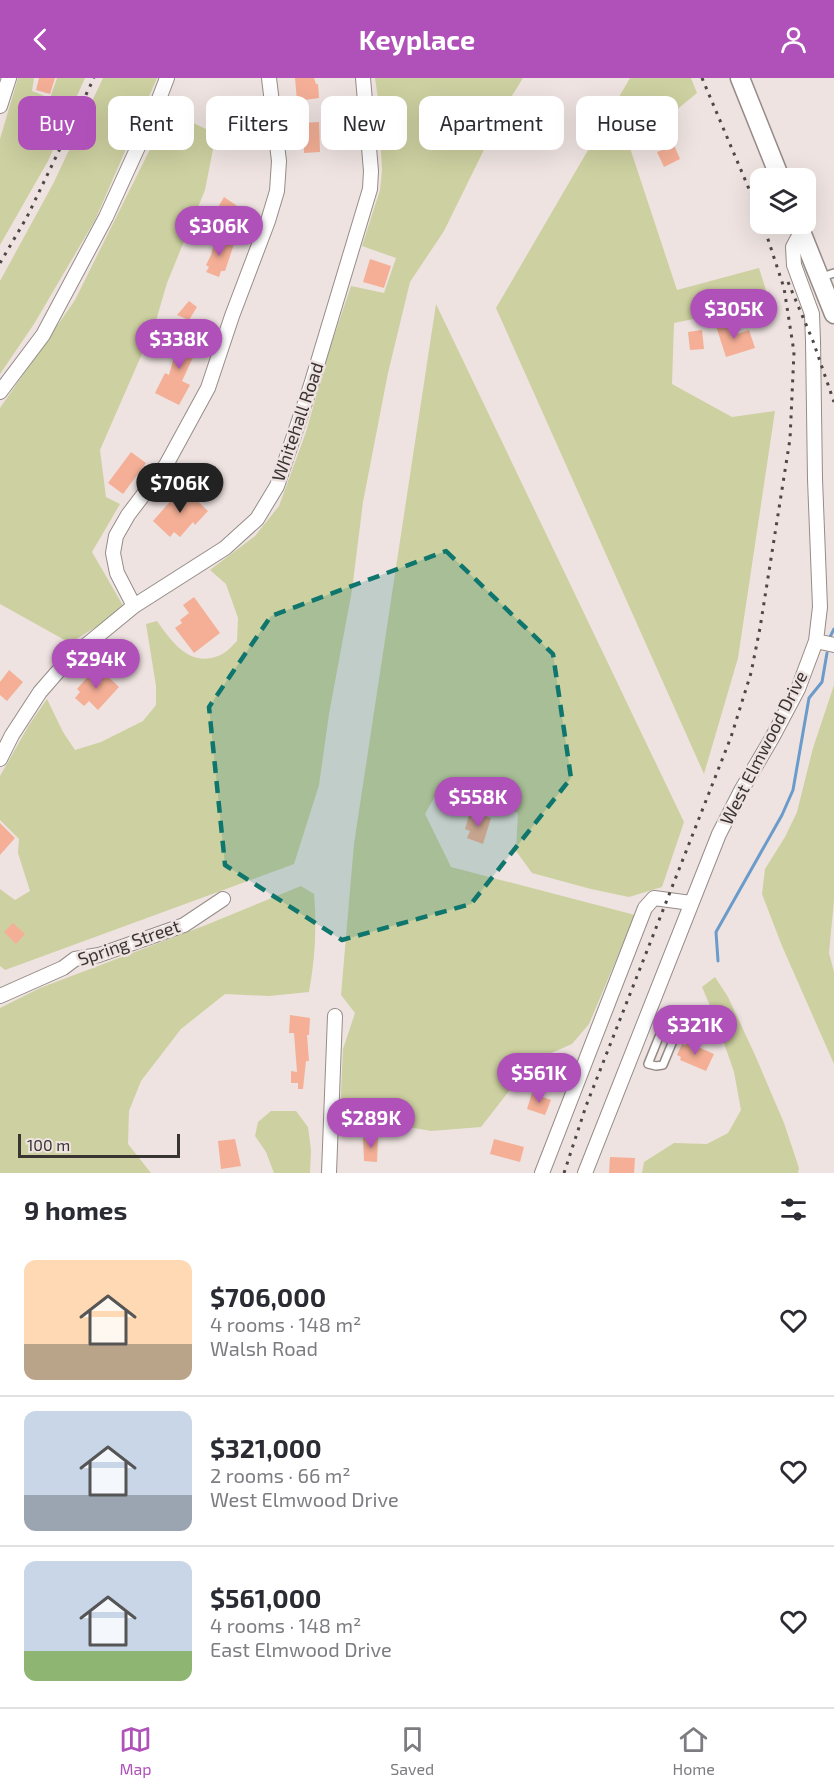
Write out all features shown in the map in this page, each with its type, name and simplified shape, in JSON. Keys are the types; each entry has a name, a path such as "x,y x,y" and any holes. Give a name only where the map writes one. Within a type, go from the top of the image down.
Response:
{"main road":[{"path":"742,78 776,168"},
{"path":"803,234 827,275 834,314"}],"street":[{"path":"0,106 9,78"},
{"path":"0,392 43,335 106,217 167,78"},
{"path":"134,606 117,573 113,553 116,536 128,515 166,465 208,388 277,190 279,161 269,78"},
{"name":"Whitehall Road","path":"0,759 12,735 40,692 67,661 134,606 225,548 257,519 277,486 314,374 370,189 363,78"},
{"name":"West Elmwood Drive","path":"585,1173 719,834 798,689 816,641 820,607 812,314 794,265 793,247 798,234"},
{"path":"816,641 834,645"},
{"path":"542,1173 645,909 654,898 691,903"},
{"name":"Spring Street","path":"0,996 63,968 75,959 99,956 184,926 223,899"},
{"path":"329,1173 335,1016"}],"lane":[{"path":"646,1017 661,1024"},
{"path":"673,1018 682,1019 663,1065 656,1066 648,1064 661,1032 661,1024 673,1018"}],"highlighted area":[{"path":"446,551 553,654 571,778 471,904 342,940 225,865 209,707 271,616"}],"green space":[{"path":"18,78 34,78 32,91 45,96 18,96 18,150 53,150 0,245 0,139"},
{"path":"57,78 85,78 77,96 51,96"},
{"path":"103,78 157,78 149,96 108,96 108,150 126,150 95,220 34,324 0,374 0,281 69,150 96,150 95,96"},
{"path":"375,78 523,78 512,96 419,96 419,150 484,150 444,231 410,282 388,373 363,502 352,590 329,714 319,785 294,864 5,970 0,966 0,889 15,900 30,891 18,853 19,839 0,820 0,776 29,725 47,699 63,732 75,750 101,742 143,721 156,705 156,686 146,624 157,621 175,644 198,658 208,659 221,655 237,641 238,618 226,584 210,570 255,536 279,506 306,432 329,351 351,286 384,293 396,258 362,246 380,190 381,150 407,150 407,96 378,96"},
{"path":"630,78 691,78 697,93 678,109 678,96 620,96"},
{"path":"194,123 206,129 206,150 213,150 205,190 167,283 155,324 100,450 106,497 120,504 92,552 125,609 70,643 0,604 0,408 75,300 150,150 194,150"},
{"path":"588,150 631,150 677,290 759,268 770,303 674,323 672,384 732,417 775,411 738,658 704,774 496,308"},
{"path":"436,304 684,822 662,887 629,897 532,873 516,851 518,813 442,784 425,814 451,867 635,915 589,1024 572,1044 542,1057 516,1082 481,1127 431,1131 340,1115 343,1049 355,1013 341,995 354,844"},
{"path":"834,685 834,900 829,953 834,972 834,1064 782,946 762,894 765,869 797,812 813,748"},
{"path":"301,886 314,894 315,943 309,992 269,996 225,994 181,1029 141,1081 129,1111 128,1144 151,1173 0,1173 0,1008 40,988"},
{"path":"715,977 728,997 784,1123 799,1168 798,1173 642,1173 644,1162 674,1143 707,1144 728,1133 741,1110 734,1072 702,987"},
{"path":"271,1111 296,1111 308,1127 311,1150 310,1173 274,1173 266,1152 255,1136 258,1122"}],"building":[{"path":"39,78 55,78 50,94 36,90"},
{"path":"295,78 314,78 318,84 319,98 309,99 309,96 297,96"},
{"path":"319,122 320,152 304,153 304,150 309,150 309,123"},
{"path":"676,150 680,159 664,167 657,152"},
{"path":"224,197 246,212 240,224 228,217 223,223 213,216"},
{"path":"215,239 234,244 225,271 221,271 219,277 206,272 209,267 206,265"},
{"path":"370,259 391,266 384,288 363,282"},
{"path":"189,301 197,307 189,320 177,315"},
{"path":"730,322 734,335 749,330 755,348 726,357 716,326"},
{"path":"702,330 704,349 690,350 688,332"},
{"path":"181,332 201,340 182,381 190,385 179,405 155,393 165,373 169,375"},
{"path":"131,452 146,463 123,494 108,483"},
{"path":"181,489 208,511 195,525 193,522 180,537 174,532 170,537 153,521"},
{"path":"194,597 220,633 194,653 175,628 182,623 180,620 189,613 183,605"},
{"path":"100,669 119,687 98,710 89,701 84,706 75,698 80,692 77,689 90,674 93,676"},
{"path":"9,670 23,682 7,701 0,695 0,682"},
{"path":"476,813 491,818 483,844 467,838 470,831 465,829 469,815 474,817"},
{"path":"0,823 15,838 0,855"},
{"path":"13,923 25,934 16,944 4,932"},
{"path":"290,1015 310,1018 309,1035 307,1035 309,1061 306,1061 303,1089 298,1089 298,1083 291,1083 291,1071 297,1072 294,1033 289,1033"},
{"path":"687,1042 714,1054 706,1071 680,1060 681,1057 677,1055 682,1044 686,1045"},
{"path":"532,1093 551,1100 545,1115 527,1109"},
{"path":"363,1138 378,1138 377,1162 364,1161"},
{"path":"235,1139 241,1166 221,1169 218,1141"},
{"path":"494,1139 524,1147 520,1162 490,1154"},
{"path":"610,1157 635,1158 634,1173 609,1173"}],"waterway":[{"path":"829,639 834,629"},
{"path":"718,961 716,932 782,815 793,790 809,698 822,682 827,653"}],"railway":[{"path":"0,263 27,217 94,78"},
{"path":"702,78 750,191"},
{"path":"564,1173 586,1106 731,737 751,673 790,439 794,352 784,288 766,234"},
{"path":"788,282 813,341 834,402"}]}
